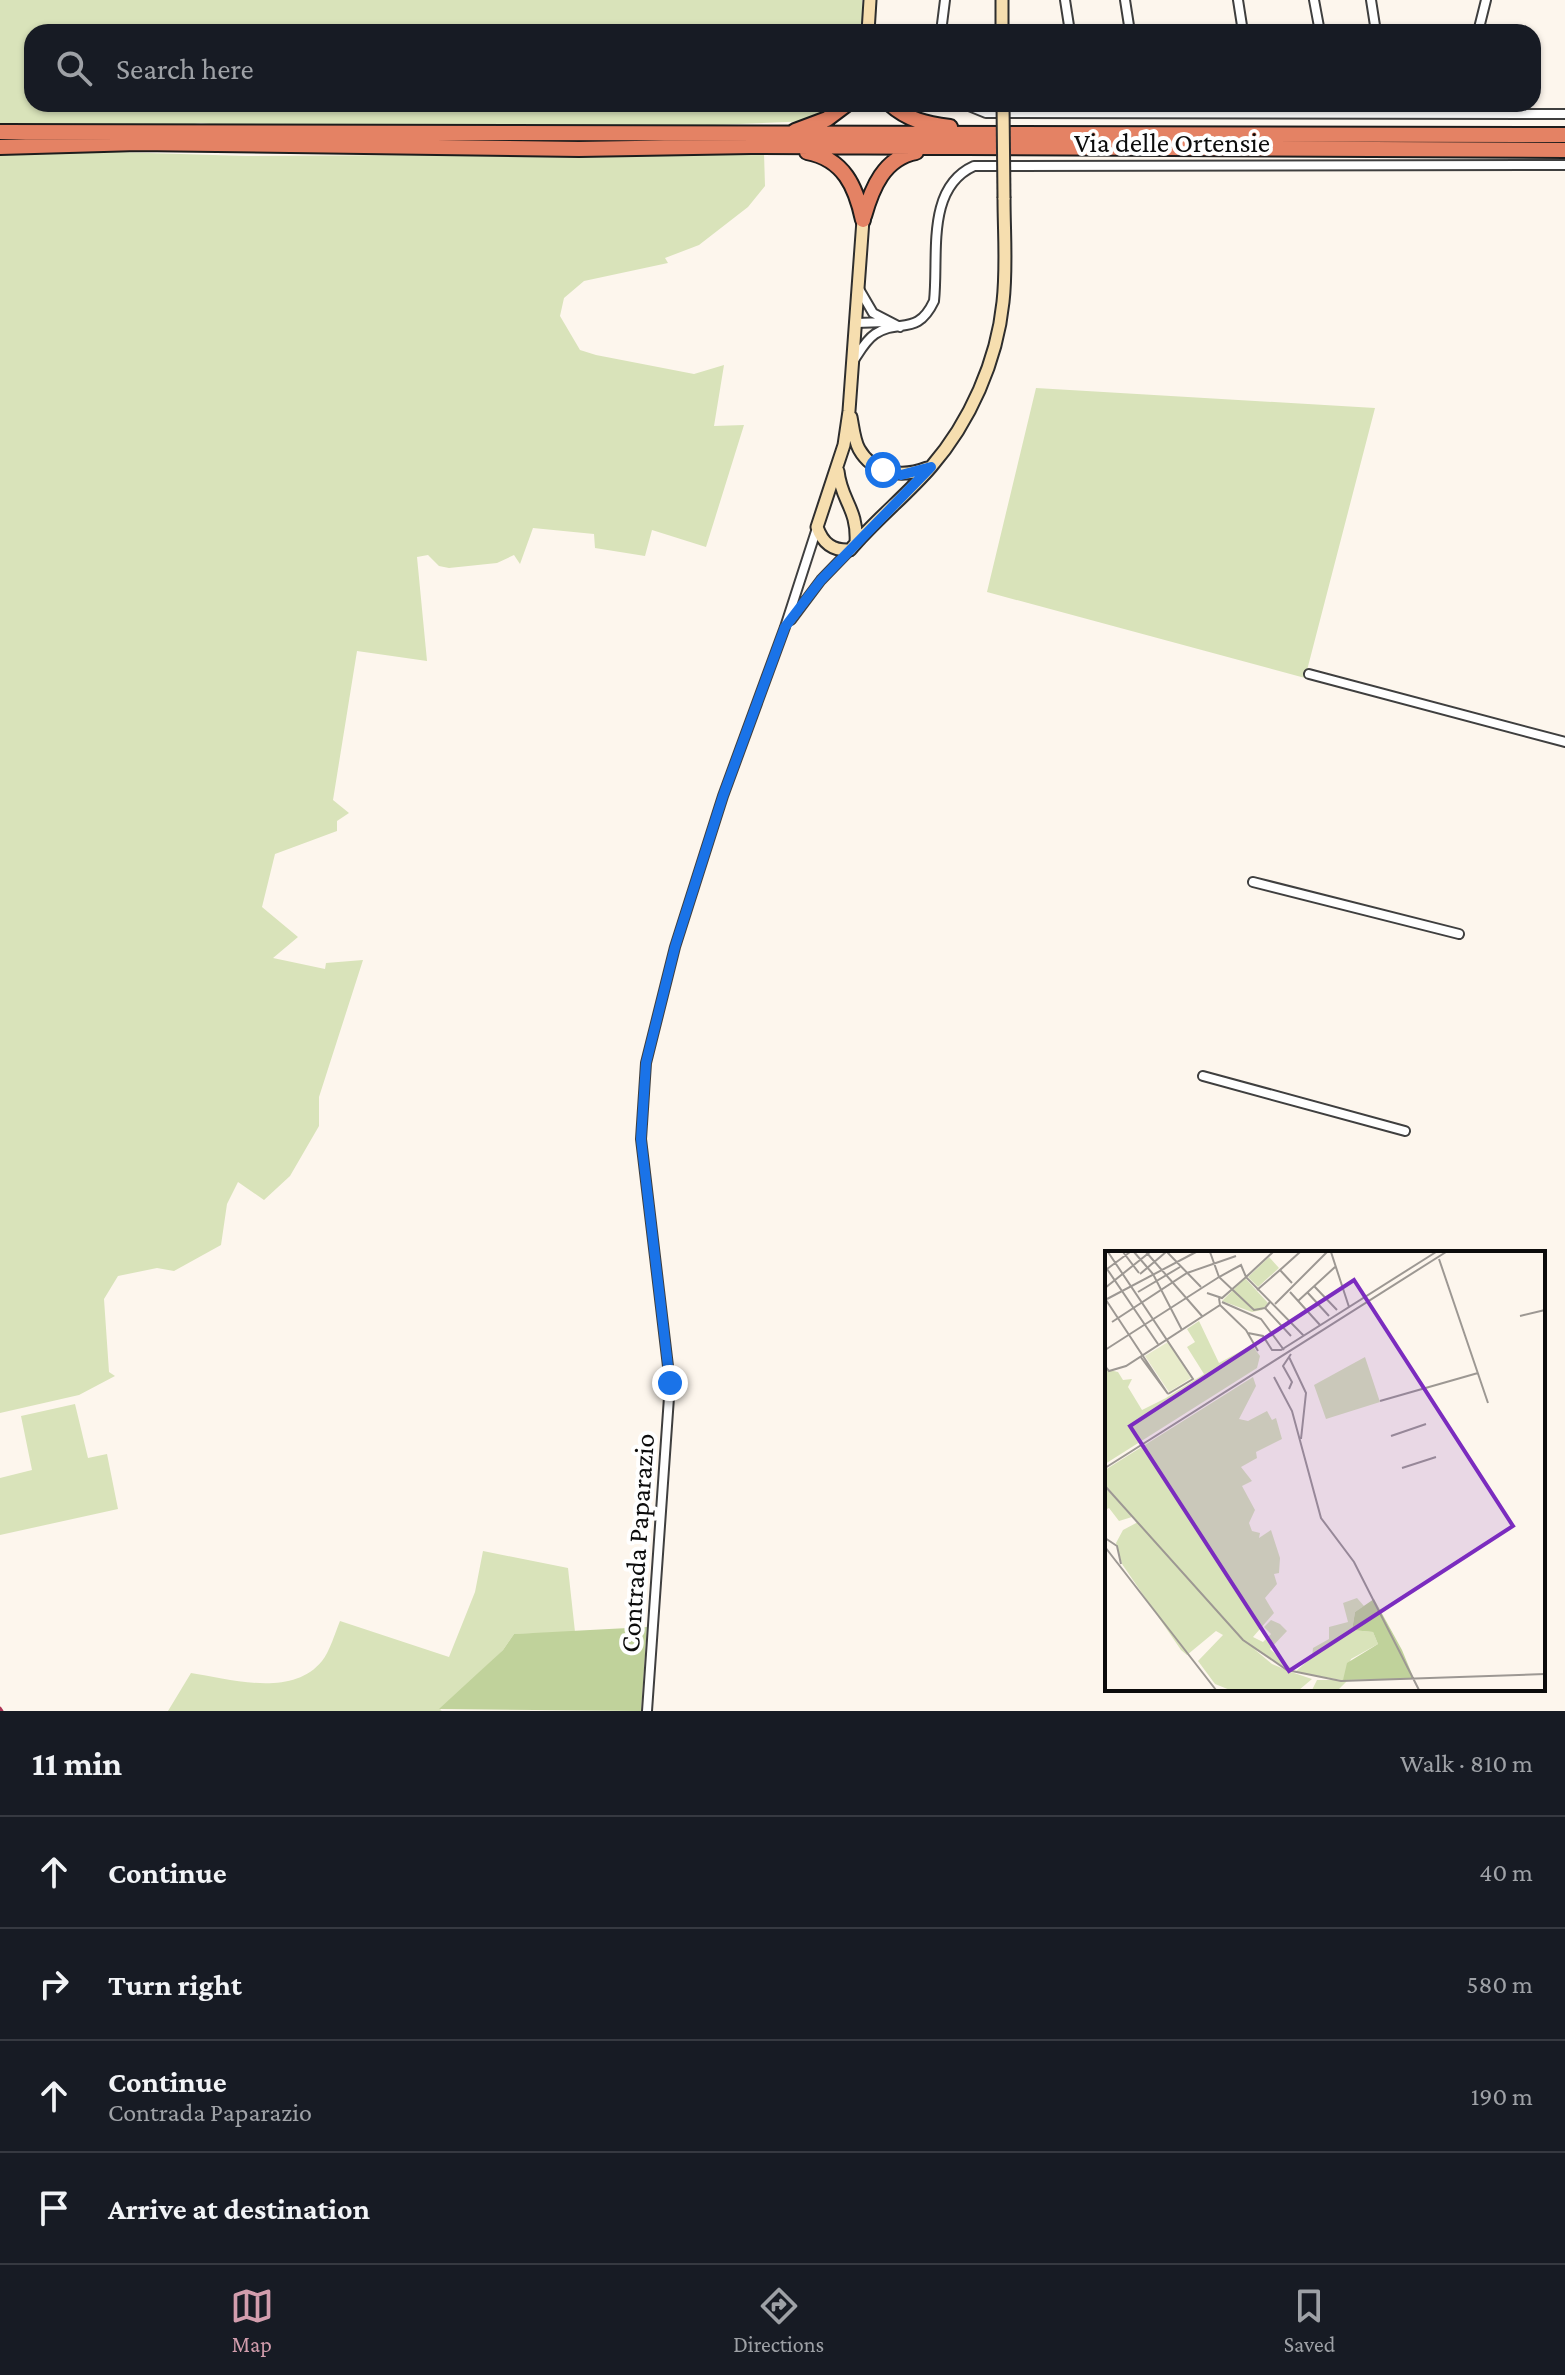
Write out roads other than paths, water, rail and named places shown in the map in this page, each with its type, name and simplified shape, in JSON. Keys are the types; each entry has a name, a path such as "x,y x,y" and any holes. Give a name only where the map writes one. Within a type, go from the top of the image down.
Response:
{"highway":[{"path":"785,135 827,119 836,112"},
{"path":"901,112 924,123 989,134"},
{"path":"0,132 1565,135"},
{"path":"0,147 138,143 579,149 751,146 1565,150"},
{"path":"751,146 805,151 832,161 853,183 863,220"},
{"path":"863,220 881,175 895,160 911,153 962,148"}],"street":[{"path":"868,24 870,0"},
{"path":"942,24 945,0"},
{"path":"1002,0 1002,24"},
{"path":"1065,0 1069,24"},
{"path":"1125,0 1129,24"},
{"path":"1238,0 1242,24"},
{"path":"1314,0 1318,24"},
{"path":"1371,0 1375,24"},
{"path":"1480,24 1486,0"},
{"path":"984,112 1145,115 1200,112"},
{"path":"785,627 821,580 931,467 955,435 994,354 1004,301 1003,112"},
{"path":"1529,112 1565,114"},
{"name":"Via delle Ortensie","path":"885,327 901,328 914,324 923,318 934,301 943,194 954,180 974,166 1565,165"},
{"path":"785,627 844,445 854,360 863,220"},
{"path":"858,288 885,327"},
{"path":"856,323 885,327"},
{"path":"854,360 874,335 885,327"},
{"path":"849,411 858,447 868,461 883,470 901,475 931,467"},
{"path":"837,467 840,487 854,511 853,546"},
{"path":"817,527 826,543 841,550 853,546"},
{"name":"Contrada Paparazio","path":"647,1711 670,1383 641,1139 646,1063 675,947 723,796 785,627"},
{"path":"1309,674 1565,742"},
{"path":"1253,882 1459,934"},
{"path":"1203,1076 1405,1131"}]}
